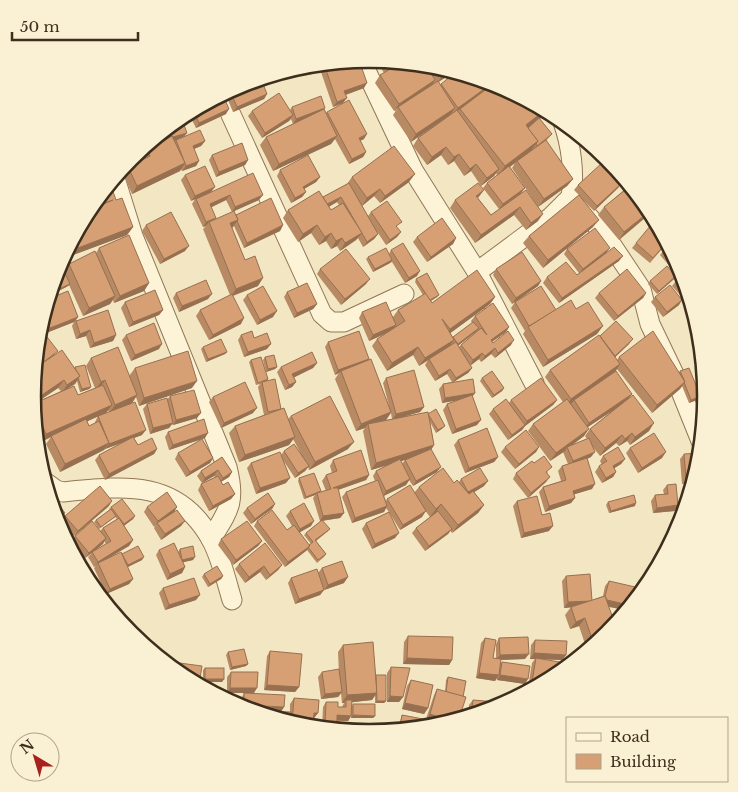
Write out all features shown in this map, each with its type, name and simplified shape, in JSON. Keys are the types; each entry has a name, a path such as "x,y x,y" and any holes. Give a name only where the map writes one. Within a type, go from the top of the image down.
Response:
{"street":[{"path":"365,68 413,170 477,272 534,383"},
{"path":"225,102 322,314 331,322 344,322 404,294"},
{"path":"477,272 551,217 571,198 572,173 570,149 566,134"},
{"path":"118,186 133,236 227,467 232,488 231,503 211,539"},
{"path":"571,198 605,235 641,289 650,324 674,374 695,426"},
{"path":"55,489 63,492 101,488 127,488 156,492 172,497 185,507 211,539 232,600"}],"building":[{"path":"362,68 367,83 344,91 347,98 337,102 326,71"},
{"path":"390,69 412,71 432,75 435,80 399,104 380,75"},
{"path":"449,78 484,89 458,108 441,84"},
{"path":"438,81 455,108 416,134 398,107"},
{"path":"264,86 267,94 237,107 233,98"},
{"path":"485,90 494,93 538,115 526,125 538,141 505,166 460,109"},
{"path":"279,93 293,115 265,133 252,111"},
{"path":"321,96 325,108 296,119 292,107"},
{"path":"349,100 367,134 359,138 366,152 352,159 327,112"},
{"path":"226,101 229,109 199,123 196,117"},
{"path":"324,109 337,136 279,164 266,137"},
{"path":"457,110 499,169 487,178 476,164 470,169 459,154 454,157 446,147 432,157 418,138"},
{"path":"539,118 552,134 537,146 538,141 528,128"},
{"path":"184,125 187,133 166,139"},
{"path":"200,130 205,141 193,146 199,161 186,166 176,140"},
{"path":"172,136 185,163 137,186 130,172 141,160 150,156 149,154"},
{"path":"546,140 573,179 544,199 517,161"},
{"path":"242,143 248,160 219,172 212,155"},
{"path":"394,146 415,174 385,196 380,189 367,198 352,177"},
{"path":"308,155 320,177 303,187 306,192 295,198 280,170"},
{"path":"601,164 620,185 597,206 578,185"},
{"path":"205,166 215,187 195,196 185,175"},
{"path":"509,166 525,188 503,204 487,183"},
{"path":"253,173 263,195 235,207 230,195 210,204 216,218 206,222 196,199"},
{"path":"349,183 378,234 367,242 341,197 327,204 323,197"},
{"path":"478,183 484,190 476,196 491,215 526,190 543,214 531,223 520,207 481,235 455,200"},
{"path":"113,191 116,200 122,198 133,227 78,248 85,232 103,204 113,200 104,203"},
{"path":"319,191 331,210 343,203 362,233 345,243 342,238 336,241 331,233 325,237 317,225 303,234 288,210"},
{"path":"624,191 643,216 624,232 604,207"},
{"path":"579,195 599,220 548,260 529,236"},
{"path":"271,198 283,225 247,243 236,215"},
{"path":"387,201 402,222 396,226 401,232 390,240 371,212"},
{"path":"234,211 238,220 230,223 245,260 255,256 263,278 236,289 209,222"},
{"path":"171,212 189,246 164,259 146,225"},
{"path":"442,218 456,238 431,257 417,237"},
{"path":"650,227 662,248 653,258 636,243"},
{"path":"595,228 610,248 583,269 567,249"},
{"path":"129,235 149,283 120,296 99,248"},
{"path":"403,243 420,271 409,278 391,250"},
{"path":"614,247 623,256 562,298 547,277 566,262 577,275"},
{"path":"386,248 392,260 375,269 368,257"},
{"path":"346,249 370,279 345,299 320,269"},
{"path":"95,251 115,296 89,308 69,264"},
{"path":"522,252 541,281 516,298 496,269"},
{"path":"667,266 674,278 659,291 650,281"},
{"path":"627,269 646,293 618,316 599,293"},
{"path":"477,270 495,297 450,329 442,319 454,340 425,358 418,347 392,363 377,339 405,321 398,310 426,293 432,303"},
{"path":"65,273 70,284 60,288"},
{"path":"427,273 439,295 430,300 416,279"},
{"path":"206,280 212,294 182,306 176,293"},
{"path":"307,283 317,304 297,313 287,292"},
{"path":"670,285 682,300 667,312 655,297"},
{"path":"263,286 277,311 260,320 247,295"},
{"path":"541,286 556,310 529,326 515,302"},
{"path":"155,290 163,310 133,322 125,302"},
{"path":"68,291 78,317 50,328 52,311 58,295"},
{"path":"232,294 244,318 213,335 200,310"},
{"path":"571,300 576,309 588,302 603,326 548,360 528,327"},
{"path":"386,302 396,325 373,335 362,312"},
{"path":"493,303 509,327 491,340 493,343 508,331 514,340 498,353 495,348 485,356 482,353 473,360 461,345 481,328 487,335 475,316"},
{"path":"108,310 116,335 94,343 90,330 80,334 76,321"},
{"path":"616,321 633,339 615,356 600,336"},
{"path":"473,322 479,328 458,344 453,337"},
{"path":"154,323 162,344 135,355 126,335"},
{"path":"252,331 254,338 267,333 271,344 248,352 241,335"},
{"path":"359,331 369,359 338,370 328,342"},
{"path":"653,331 685,382 657,405 619,357"},
{"path":"599,335 620,364 571,399 550,370"},
{"path":"47,337 58,351 43,362"},
{"path":"221,339 227,352 208,359 203,347"},
{"path":"456,342 472,368 456,378 450,369 439,376 429,359"},
{"path":"118,347 137,395 115,405 105,380 101,382 91,358"},
{"path":"62,350 80,376 67,385 64,380 41,396 43,363"},
{"path":"188,351 197,381 144,398 135,368"},
{"path":"312,352 317,363 292,374 296,382 289,385 281,367"},
{"path":"274,355 277,367 268,369 265,357"},
{"path":"261,357 268,379 258,383 251,360"},
{"path":"371,359 391,412 361,424 341,371"},
{"path":"85,365 91,387 82,389 78,378 80,376 75,367"},
{"path":"689,368 697,387 697,398 691,400 680,371"},
{"path":"414,370 424,407 396,414 386,378"},
{"path":"492,371 504,388 494,395 482,378"},
{"path":"616,371 632,394 589,423 574,400"},
{"path":"541,378 557,400 527,421 511,400"},
{"path":"275,379 281,409 268,412 262,382"},
{"path":"473,379 475,393 445,398 443,384"},
{"path":"245,382 257,408 224,423 213,397"},
{"path":"103,385 112,405 46,434 43,427 41,400 74,386 78,395"},
{"path":"194,390 201,413 176,420 170,396"},
{"path":"472,395 481,420 456,429 447,404"},
{"path":"633,395 654,423 635,437 632,433 625,439 622,435 605,448 590,429"},
{"path":"330,396 354,442 315,462 291,416"},
{"path":"167,398 173,423 153,428 147,404"},
{"path":"506,399 525,425 512,435 493,409"},
{"path":"567,399 589,429 556,453 533,424"},
{"path":"135,402 146,430 109,444 98,416"},
{"path":"284,408 295,437 245,455 235,426"},
{"path":"436,409 445,426 438,430 428,414"},
{"path":"428,412 434,445 376,463 368,424"},
{"path":"86,419 89,426 99,421 109,443 65,464 51,436"},
{"path":"204,419 208,433 173,445 168,432"},
{"path":"487,428 498,457 469,468 458,440"},
{"path":"526,430 539,447 519,464 505,447"},
{"path":"654,433 666,452 642,468 630,448"},
{"path":"133,437 138,445 152,438 157,449 109,474 99,455"},
{"path":"589,438 595,452 573,461 567,447"},
{"path":"202,439 213,458 190,472 178,453"},
{"path":"294,444 309,466 298,473 284,451"},
{"path":"618,447 625,459 613,466 616,472 606,478 599,466 607,461 603,456"},
{"path":"431,449 441,467 416,481 405,460"},
{"path":"361,450 369,475 333,488 338,488 344,513 323,516 317,493 331,489 326,475 337,471 333,460"},
{"path":"280,452 290,478 260,488 251,463"},
{"path":"684,454 691,454 686,479"},
{"path":"544,456 552,467 546,472 550,477 531,493 516,473 532,461 534,463"},
{"path":"222,457 232,472 223,478 218,470 205,478 201,471"},
{"path":"587,458 595,484 573,491 575,498 549,506 543,487 566,480 562,466"},
{"path":"400,459 410,479 386,491 376,471"},
{"path":"443,468 454,483 457,480 469,494 473,491 484,505 458,525 441,504 436,509 419,487"},
{"path":"480,468 488,481 468,492 461,479"},
{"path":"314,473 321,491 306,497 299,478"},
{"path":"218,476 223,485 228,482 235,494 213,506 201,484"},
{"path":"378,480 387,506 355,518 346,492"},
{"path":"676,484 678,505 657,508 655,495 668,494 667,485"},
{"path":"410,485 426,511 403,525 387,499"},
{"path":"100,486 112,501 78,531 65,516"},
{"path":"167,492 177,507 158,521 147,507"},
{"path":"268,493 275,504 255,519 247,508"},
{"path":"634,495 636,503 611,511 608,502"},
{"path":"537,496 542,515 550,513 553,526 524,533 517,501"},
{"path":"122,499 135,516 124,524 111,507"},
{"path":"304,503 314,521 300,529 290,511"},
{"path":"111,509 116,516 101,527 96,520"},
{"path":"177,510 185,521 165,534 157,523"},
{"path":"272,510 287,530 294,525 310,546 288,562 257,521"},
{"path":"438,511 452,529 429,546 416,528"},
{"path":"389,512 399,533 375,544 366,523"},
{"path":"119,518 133,540 98,562 92,552 111,541 103,528"},
{"path":"322,520 330,529 315,540 326,554 318,560 308,547 313,542 306,533"},
{"path":"92,521 106,538 89,553 75,536"},
{"path":"247,521 262,541 236,560 221,539"},
{"path":"174,543 185,567 170,574 159,550"},
{"path":"265,543 282,565 270,575 264,566 249,577 239,564"},
{"path":"138,546 144,557 128,565 122,554"},
{"path":"193,546 195,557 182,560 180,549"},
{"path":"121,552 133,579 110,589 98,563"},
{"path":"342,561 348,577 328,585 322,568"},
{"path":"217,566 223,576 210,584 204,574"},
{"path":"317,569 324,590 299,599 291,578"},
{"path":"590,574 592,601 568,602 566,576"},
{"path":"194,578 200,595 169,605 163,588"},
{"path":"609,581 635,587 622,604 607,600 605,596"},
{"path":"605,596 612,615 591,637 585,618 576,622 571,607"},
{"path":"408,636 453,637 452,660 407,658"},
{"path":"528,637 529,654 500,655 499,638"},
{"path":"485,638 496,640 493,658 501,659 499,675 479,673"},
{"path":"535,640 567,641 566,655 534,653"},
{"path":"373,642 377,693 347,695 343,645"},
{"path":"244,649 248,664 232,667 228,652"},
{"path":"270,651 302,654 299,687 267,685"},
{"path":"536,658 560,662 551,669 532,680"},
{"path":"502,662 530,666 528,679 500,675"},
{"path":"179,663 202,666 200,677"},
{"path":"391,667 410,668 403,697 390,696"},
{"path":"205,668 224,668 224,679 205,679"},
{"path":"339,669 342,692 325,694 322,672"},
{"path":"231,672 258,672 257,688 230,688"},
{"path":"376,675 386,675 386,701 377,701"},
{"path":"448,677 466,681 463,697 446,692"},
{"path":"411,680 433,685 428,708 405,703"},
{"path":"437,689 466,697 462,710 437,716 430,714"},
{"path":"244,693 285,695 284,707 264,706 244,699"},
{"path":"294,698 319,700 318,713 314,713 313,719 293,715"},
{"path":"346,700 352,700 351,716 337,715 337,722 325,721 326,702 338,702 338,707 346,707"},
{"path":"473,700 488,701 474,706 472,707"},
{"path":"353,704 375,704 375,716 353,715"},
{"path":"402,715 423,719 412,721 401,722"}]}
